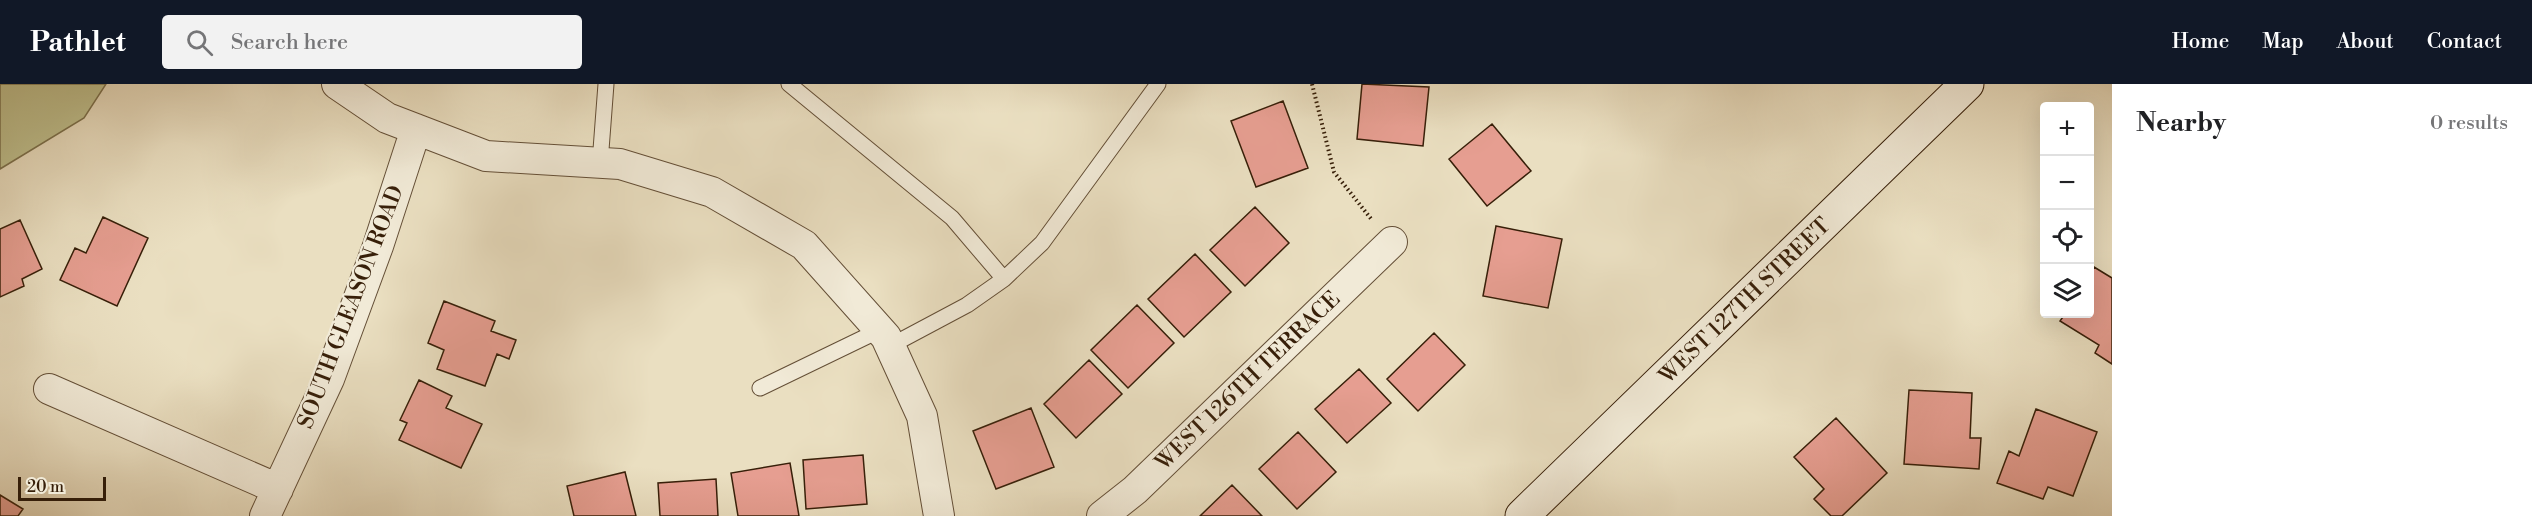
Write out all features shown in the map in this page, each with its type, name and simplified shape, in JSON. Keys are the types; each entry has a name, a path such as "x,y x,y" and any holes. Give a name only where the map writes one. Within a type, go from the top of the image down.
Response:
{"street":[{"path":"337,84 387,118 486,156 620,164 712,192 804,244 885,338 922,416 939,516"},
{"name":"WEST 127TH STREET","path":"1522,516 1967,84"},
{"name":"SOUTH GLEASON ROAD","path":"265,516 329,379 378,246 416,129"},
{"name":"WEST 126TH TERRACE","path":"1102,516 1135,490 1392,242"},
{"path":"49,389 278,489"}],"lane":[{"path":"600,163 606,84"},
{"path":"789,84 952,218 1004,279"},
{"path":"760,388 967,305 1004,279 1042,243 1158,84"}],"path":[{"path":"1312,84 1334,172 1392,242"}],"green space":[{"path":"0,84 106,84 84,118 0,169"}],"building":[{"path":"1362,84 1429,87 1423,146 1357,139"},
{"path":"1283,101 1308,168 1256,187 1231,121"},
{"path":"1492,124 1531,171 1487,206 1449,159"},
{"path":"1255,207 1289,243 1245,286 1210,250"},
{"path":"103,217 148,238 117,306 60,280 75,248 86,253"},
{"path":"20,220 42,269 22,279 24,286 0,297 0,229"},
{"path":"1496,226 1562,239 1548,308 1483,296"},
{"path":"1195,254 1231,292 1184,337 1148,299"},
{"path":"2094,267 2112,278 2112,364 2095,353 2099,345 2060,321 2062,318 2094,318"},
{"path":"444,301 495,321 491,331 516,340 509,359 497,354 485,386 437,369 444,350 428,343"},
{"path":"1137,305 1174,343 1128,388 1091,350"},
{"path":"1434,333 1465,365 1418,411 1387,379"},
{"path":"1089,360 1122,394 1076,438 1044,404"},
{"path":"1359,369 1391,403 1347,443 1315,409"},
{"path":"419,380 452,396 446,408 482,424 461,468 399,440 407,423 400,420"},
{"path":"1909,390 1972,393 1970,438 1981,438 1979,469 1904,464"},
{"path":"1031,408 1054,467 996,489 973,431"},
{"path":"2036,409 2097,432 2073,496 2048,487 2043,499 1997,483 2009,451 2019,456"},
{"path":"1836,418 1887,473 1842,516 1831,516 1814,499 1824,489 1794,457"},
{"path":"1298,432 1336,472 1297,509 1259,469"},
{"path":"863,455 867,504 806,509 803,460"},
{"path":"790,463 799,516 738,516 731,473"},
{"path":"625,472 636,516 574,516 567,486"},
{"path":"716,479 718,516 660,516 658,483"},
{"path":"1232,485 1262,516 1200,516"},
{"path":"0,495 23,509 18,516 0,516"}]}
